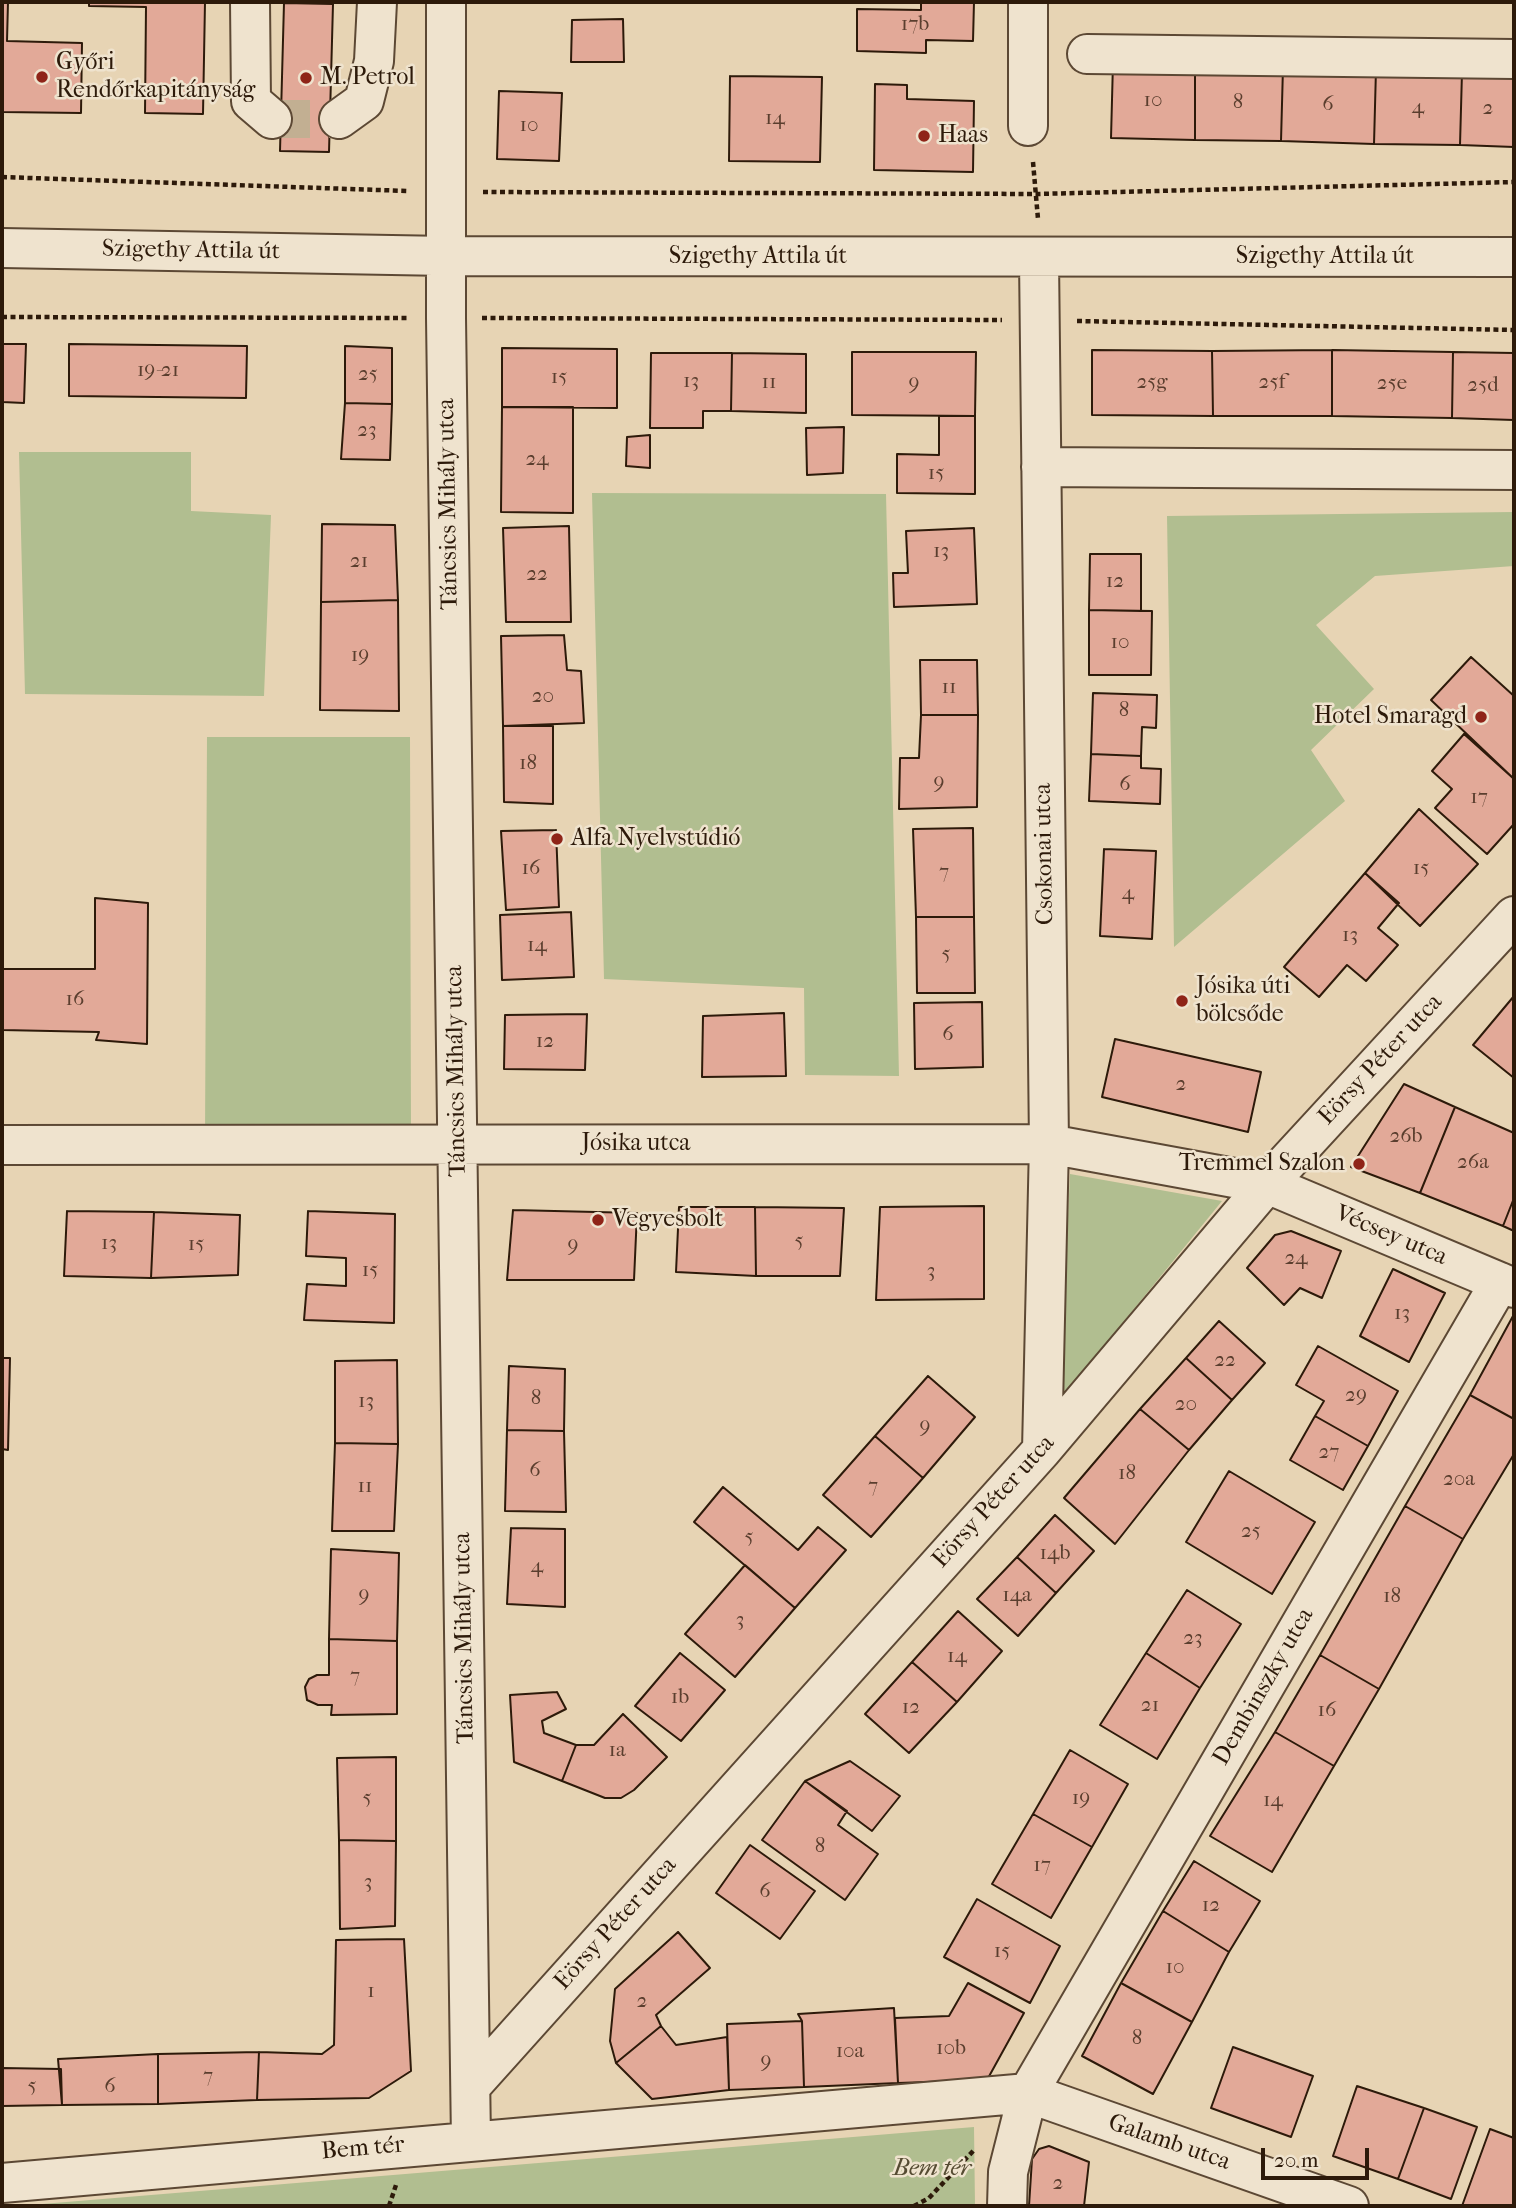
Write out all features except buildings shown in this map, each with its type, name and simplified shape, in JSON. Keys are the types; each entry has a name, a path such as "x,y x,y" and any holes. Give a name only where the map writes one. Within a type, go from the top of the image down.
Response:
{"street":[{"path":"250,2 251,101 272,119"},
{"path":"339,119 364,101 373,61 377,2"},
{"name":"Táncsics Mihály utca","path":"446,2 446,318 471,2141"},
{"path":"1028,2 1028,126"},
{"path":"1087,54 1514,59"},
{"name":"Szigethy Attila út","path":"2,248 447,256 1514,257"},
{"name":"Csokonai utca","path":"1040,258 1049,1144 1042,1450"},
{"path":"1041,467 1514,470"},
{"name":"Eörsy Péter utca","path":"471,2086 1042,1450 1267,1184 1514,916"},
{"name":"Jósika utca","path":"2,1145 1049,1144 1267,1184"},
{"name":"Vécsey utca","path":"1267,1184 1507,1285"},
{"name":"Dembinszky utca","path":"1028,2093 1507,1285"},
{"path":"1007,2206 1007,2172 1028,2093"},
{"name":"Bem tér","path":"2,2182 1028,2093"},
{"name":"Galamb utca","path":"1028,2093 1349,2206"}],"path":[{"path":"1028,126 1037,194 1040,258"},
{"path":"2,177 447,192 1037,194 1514,182"},
{"path":"2,317 1040,320 1514,330"}],"green space":[{"path":"19,452 191,452 191,511 271,515 264,696 25,694"},
{"path":"592,493 886,494 899,1076 805,1075 804,988 604,979"},
{"path":"1514,512 1514,566 1375,576 1316,625 1374,689 1311,750 1345,801 1174,947 1167,516"},
{"path":"207,737 410,737 411,1135 205,1137"},
{"path":"1070,1174 1222,1201 1059,1401"},
{"name":"Bem tér","path":"974,2127 975,2206 18,2206"}],"tunnel":[{"path":"272,119 339,119"}],"place":[{"name":"Győri Rendőrkapitányság","path":"42,77"},
{"name":"M. Petrol","path":"306,78"},
{"name":"Haas","path":"924,136"},
{"name":"Hotel Smaragd","path":"1481,717"},
{"name":"Alfa Nyelvstúdió","path":"557,839"},
{"name":"Jósika úti bölcsőde","path":"1182,1001"},
{"name":"Tremmel Szalon","path":"1359,1164"},
{"name":"Vegyesbolt","path":"598,1220"}]}
